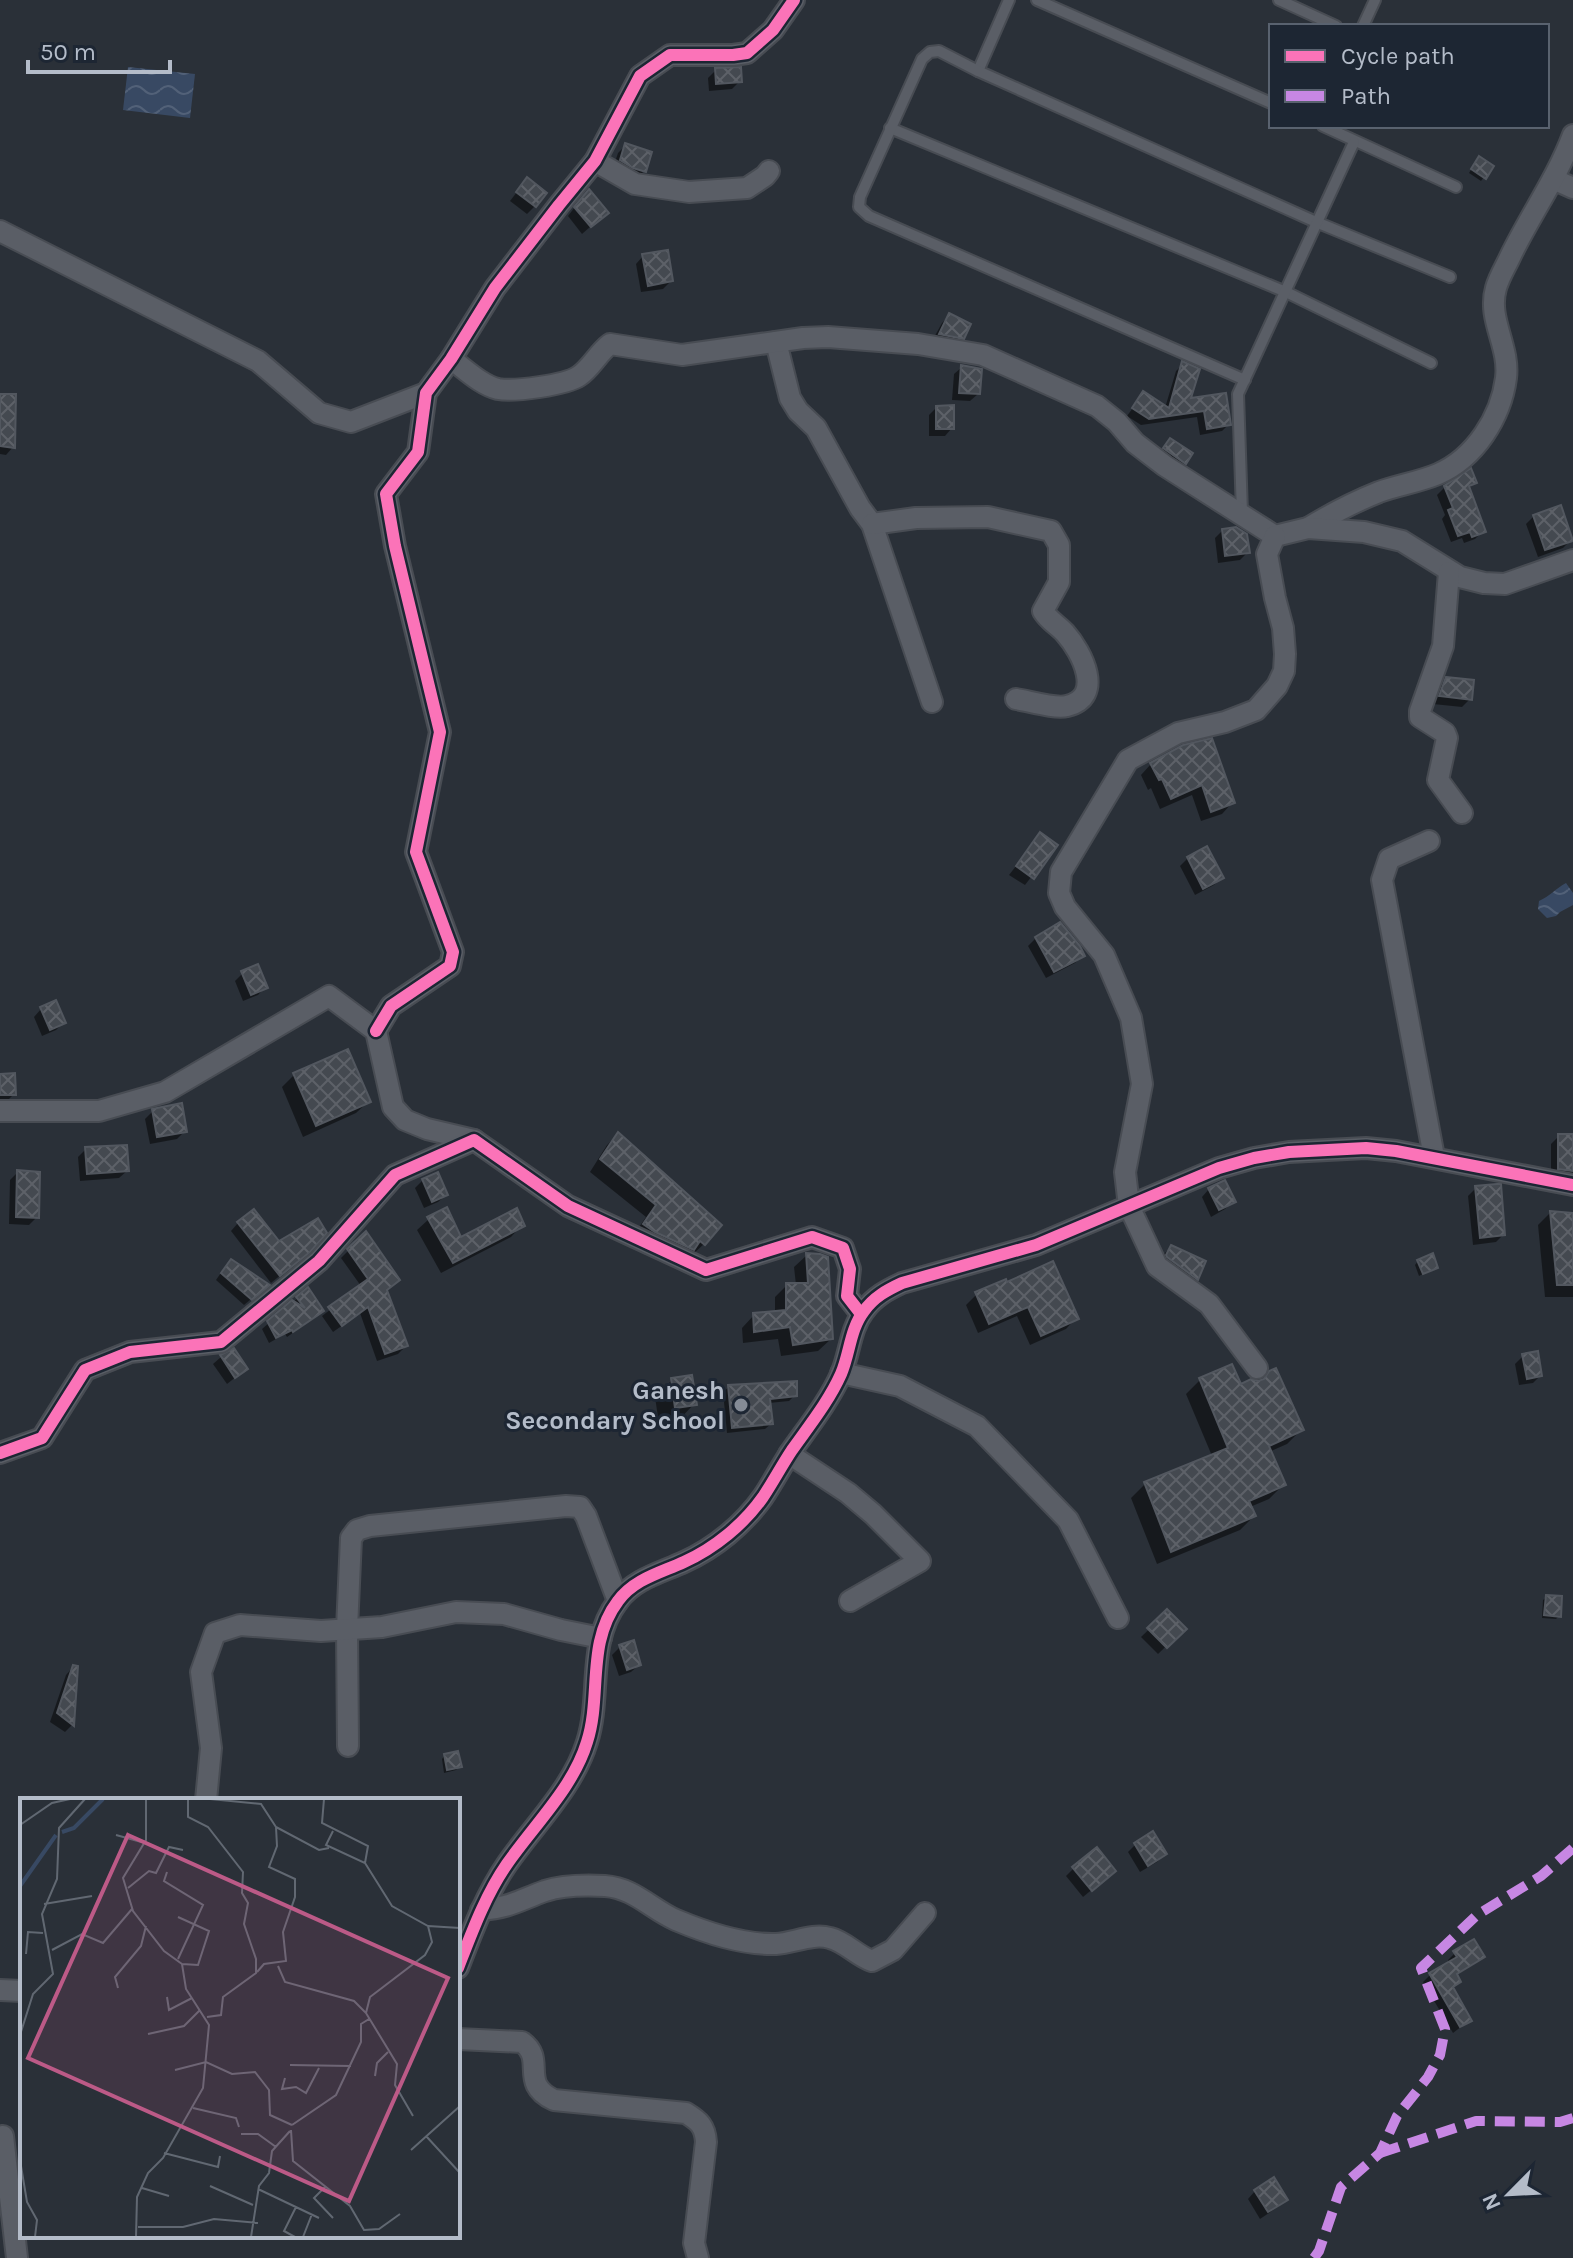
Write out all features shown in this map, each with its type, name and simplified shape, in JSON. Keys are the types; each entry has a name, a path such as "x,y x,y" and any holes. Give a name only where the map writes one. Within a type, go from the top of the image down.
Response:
{"street":[{"path":"376,1031 391,1006 450,966 453,952 416,852 440,732 395,546 386,494 418,452 426,393 495,288 595,161 640,76 670,55 747,53 773,30 794,0"},
{"path":"451,359 485,384 500,390 566,382 578,376 610,344 682,355 828,337 918,344 983,355 1097,406 1117,422 1135,443 1165,466 1275,536 1308,528 1359,500 1441,473 1485,435 1500,403 1506,377 1506,352 1493,311 1497,283 1573,135"},
{"path":"595,161 635,184 689,192 747,188 769,171"},
{"path":"1553,179 1573,188"},
{"path":"0,231 258,361 319,413 351,422 426,393"},
{"path":"776,342 790,398 798,411 816,428 872,524 932,702"},
{"path":"872,524 916,518 988,517 1051,531 1059,545 1059,582 1043,611 1048,620 1065,632 1084,663 1088,687 1083,698 1066,706 1016,699"},
{"path":"1308,528 1364,532 1402,541 1449,572 1484,583 1505,584 1573,560"},
{"path":"1257,1368 1209,1304 1157,1266 1129,1206 1125,1172 1142,1084 1131,1018 1104,955 1065,907 1059,893 1061,872 1128,760 1178,733 1225,722 1256,710 1277,686 1284,671 1285,654 1283,628 1267,554 1275,536"},
{"path":"1449,572 1443,646 1420,717 1445,733 1447,738 1438,780 1462,813"},
{"path":"1429,841 1389,859 1382,880 1434,1157"},
{"path":"0,1111 99,1111 165,1092 329,996 376,1031 393,1107 405,1120 427,1129 474,1140 568,1206 706,1270 812,1237 843,1248 850,1269 847,1296 861,1314"},
{"path":"0,1453 42,1438 85,1370 130,1352 221,1342 319,1261 395,1175 474,1140"},
{"path":"460,1963 481,1910 507,1864 563,1787 587,1743 592,1722 596,1660 601,1638 618,1601 645,1578 712,1547 751,1512 824,1405 841,1373 861,1314 887,1290 1036,1245 1219,1168 1289,1152 1366,1148 1434,1157 1573,1185"},
{"path":"841,1373 900,1386 977,1426 1068,1520 1118,1618"},
{"path":"789,1454 848,1493 885,1524 920,1561 850,1601"},
{"path":"348,1746 347,1629 351,1538 357,1530 370,1526 580,1507 618,1601"},
{"path":"206,1798 211,1748 201,1672 215,1633 240,1625 321,1631 382,1627 456,1612 504,1614 601,1638"},
{"path":"481,1910 507,1907 563,1887 621,1888 672,1918 732,1939 779,1944 817,1936 832,1938 861,1958 872,1961 893,1950 925,1913"},
{"path":"0,1990 20,1991"},
{"path":"460,2039 522,2042 530,2048 534,2059 535,2084 543,2095 554,2100 686,2113 699,2121 705,2131 706,2142 694,2243 698,2258"},
{"path":"8,2138 17,2258"}],"lane":[{"path":"978,71 1009,0"},
{"path":"1037,0 1269,102"},
{"path":"1279,0 1332,24"},
{"path":"1364,24 1375,0"},
{"path":"1245,380 869,216 859,207 860,197 922,59 930,52 939,51 1316,222 1450,277"},
{"path":"890,128 1286,292 1431,363"},
{"path":"1327,128 1456,187"},
{"path":"1242,515 1238,394 1354,142"}],"water":[{"path":"128,67 195,74 190,118 123,110"},
{"path":"1566,883 1573,893 1573,905 1547,918 1538,909 1539,901"}],"building":[{"path":"741,67 742,82 716,84 715,68"},
{"path":"625,143 652,152 646,172 620,160"},
{"path":"1479,156 1494,166 1486,179 1471,169"},
{"path":"527,177 547,193 536,207 516,192"},
{"path":"589,189 609,213 591,227 574,207"},
{"path":"668,250 673,281 648,286 642,254"},
{"path":"949,313 971,324 964,339 939,334"},
{"path":"1182,361 1200,369 1191,398 1226,393 1231,425 1207,429 1204,411 1149,419 1132,408 1143,391 1169,408"},
{"path":"961,365 982,369 980,394 959,393"},
{"path":"0,394 16,394 15,448 0,446"},
{"path":"954,405 954,429 936,429 936,406"},
{"path":"1170,438 1193,453 1186,464 1163,448"},
{"path":"1471,468 1477,483 1469,486 1486,532 1472,537 1470,532 1458,536 1448,510 1453,508 1444,486"},
{"path":"1561,505 1573,541 1545,550 1533,515"},
{"path":"1236,527 1247,534 1250,553 1225,556 1222,529"},
{"path":"1446,677 1474,680 1472,700 1439,696"},
{"path":"1212,738 1235,803 1211,812 1202,785 1171,799 1150,763 1183,745"},
{"path":"1040,832 1058,845 1034,879 1016,866"},
{"path":"1207,846 1224,878 1203,889 1187,857"},
{"path":"1060,922 1085,956 1054,972 1035,937"},
{"path":"258,964 268,988 251,995 241,971"},
{"path":"56,1000 66,1023 50,1030 40,1007"},
{"path":"348,1049 371,1102 316,1126 293,1073"},
{"path":"15,1073 16,1095 0,1095 0,1074"},
{"path":"182,1103 187,1132 157,1137 152,1109"},
{"path":"618,1132 722,1225 705,1245 700,1241 694,1250 643,1224 656,1205 600,1159"},
{"path":"1558,1134 1573,1134 1573,1171 1558,1169"},
{"path":"127,1145 129,1171 87,1174 85,1147"},
{"path":"17,1170 40,1172 39,1218 16,1217"},
{"path":"438,1172 448,1195 432,1202 422,1179"},
{"path":"1225,1180 1236,1202 1219,1210 1208,1188"},
{"path":"1501,1184 1505,1235 1480,1238 1475,1186"},
{"path":"447,1207 461,1237 517,1208 525,1226 453,1263 427,1217"},
{"path":"254,1209 279,1241 318,1218 327,1233 310,1252 280,1276 237,1222"},
{"path":"1550,1211 1573,1213 1573,1285 1557,1285"},
{"path":"366,1231 400,1280 387,1290 408,1346 385,1354 368,1307 342,1326 328,1307 368,1279 347,1249"},
{"path":"1171,1245 1206,1261 1198,1280 1167,1257"},
{"path":"806,1253 828,1257 833,1339 793,1345 790,1327 754,1332 753,1313 786,1310 786,1283 808,1283"},
{"path":"1433,1253 1438,1268 1423,1274 1417,1260"},
{"path":"231,1259 270,1285 252,1300 221,1273"},
{"path":"1053,1261 1079,1319 1041,1336 1028,1307 989,1324 975,1292 1006,1279 1007,1282"},
{"path":"308,1287 324,1311 293,1332 276,1338 267,1321 292,1300 305,1308 296,1297"},
{"path":"234,1348 248,1369 235,1378 220,1355"},
{"path":"1538,1351 1542,1376 1527,1379 1522,1354"},
{"path":"1232,1364 1241,1384 1251,1379 1264,1379 1269,1371 1276,1368 1304,1430 1269,1446 1286,1485 1249,1501 1256,1516 1171,1552 1144,1482 1228,1448 1199,1378"},
{"path":"692,1375 697,1405 675,1408 671,1378"},
{"path":"797,1381 797,1396 770,1399 773,1424 732,1428 728,1385"},
{"path":"1546,1595 1562,1596 1561,1617 1544,1615"},
{"path":"1167,1609 1187,1629 1167,1648 1147,1628"},
{"path":"634,1640 641,1665 627,1670 619,1645"},
{"path":"73,1665 78,1666 74,1726 57,1713"},
{"path":"458,1751 462,1767 447,1770 444,1754"},
{"path":"1153,1831 1167,1854 1148,1866 1134,1843"},
{"path":"1097,1847 1116,1871 1092,1891 1072,1867"},
{"path":"1474,1939 1485,1957 1457,1974 1461,1982 1453,1987 1472,2021 1460,2027 1429,1973 1457,1957 1453,1951"},
{"path":"1274,2177 1288,2200 1268,2212 1254,2190"}],"marked path":[{"path":"1314,2258 1341,2187 1380,2153 1397,2116 1428,2077 1440,2055 1445,2029 1421,1968 1477,1915 1541,1876 1573,1848"},
{"path":"1380,2153 1476,2121 1560,2122 1573,2118"}],"cycle path":[{"path":"376,1031 391,1006 450,966 453,952 416,852 440,732 395,546 386,494 418,452 426,393 495,288 595,161 640,76 670,55 747,53 773,30 794,0"},
{"path":"0,1453 42,1438 85,1370 130,1352 221,1342 319,1261 395,1175 474,1140 568,1206 706,1270 812,1237 843,1248 850,1269 847,1296 861,1314"},
{"path":"460,1963 499,1876 563,1791 581,1759 591,1724 602,1634 618,1601 624,1593 648,1577 696,1556 718,1542 755,1507 831,1394 841,1374 859,1318 881,1294 902,1283 1036,1245 1219,1168 1289,1152 1366,1148 1396,1151 1573,1185"}],"place":[{"name":"Ganesh Secondary School","path":"741,1405"}]}
